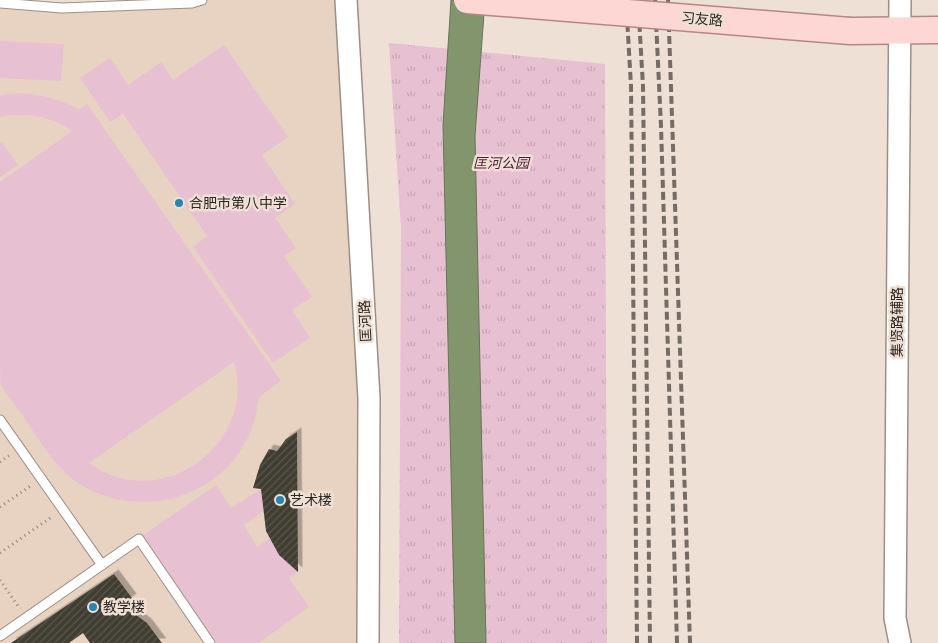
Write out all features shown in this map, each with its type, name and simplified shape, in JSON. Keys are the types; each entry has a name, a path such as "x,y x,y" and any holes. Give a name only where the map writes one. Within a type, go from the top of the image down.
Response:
{"main road":[{"name":"习友路","path":"467,0 850,31 938,30"}],"street":[{"name":"匡河路","path":"346,0 369,398 368,643"},
{"name":"集贤路辅路","path":"900,0 895,618 900,643"}],"lane":[{"path":"0,3 62,8 192,3 202,0"},
{"path":"0,420 102,565"},
{"path":"0,636 139,539 210,643"}],"path":[{"path":"0,507 41,479"},
{"path":"0,553 63,509"},
{"path":"0,580 26,618"}],"shaded area":[{"name":"合肥市第八中学","path":"202,0 346,0 368,643 0,643 0,3 62,8"},
{"path":"451,0 485,0 475,136 486,643 455,643 443,125"}],"green space":[{"path":"0,41 64,44 61,81 0,78"},
{"name":"匡河公园","path":"389,43 605,64 607,643 399,643 401,228"},
{"path":"224,45 288,137 262,155 295,204 275,218 296,248 284,256 312,297 292,310 310,338 273,363 193,247 207,236 123,114 110,122 80,78 110,58 128,85 161,62 173,80"},
{"path":"17,93 41,96 64,102 79,109 87,104 281,381 259,397 256,415 250,432 231,463 214,479 194,491 172,498 149,502 126,501 103,495 81,485 56,463 1,385 0,182 72,131 56,122 37,116 18,115 0,117 0,95","holes":["234,362 238,392 231,420 217,444 197,463 172,476 145,481 116,477 89,463"]},
{"path":"2,142 18,165 0,177 0,144"},
{"path":"216,485 231,508 261,489 263,511 244,525 257,547 270,538 279,555 298,572 289,578 309,607 259,643 216,643 142,536"}],"building":[{"name":"艺术楼","path":"297,432 298,572 279,555 266,531 261,489 253,488 260,465 269,449 277,451 286,439"},
{"name":"教学楼","path":"114,574 132,598 123,605 147,623 162,643 90,643 83,633 69,643 11,643"}],"railway":[{"path":"626,0 631,86 637,643"},
{"path":"638,0 643,86 650,643"},
{"path":"655,0 661,126 677,643"},
{"path":"668,0 690,643"}],"place":[{"name":"合肥市第八中学","path":"179,203"},
{"name":"艺术楼","path":"280,500"},
{"name":"教学楼","path":"93,607"}]}
